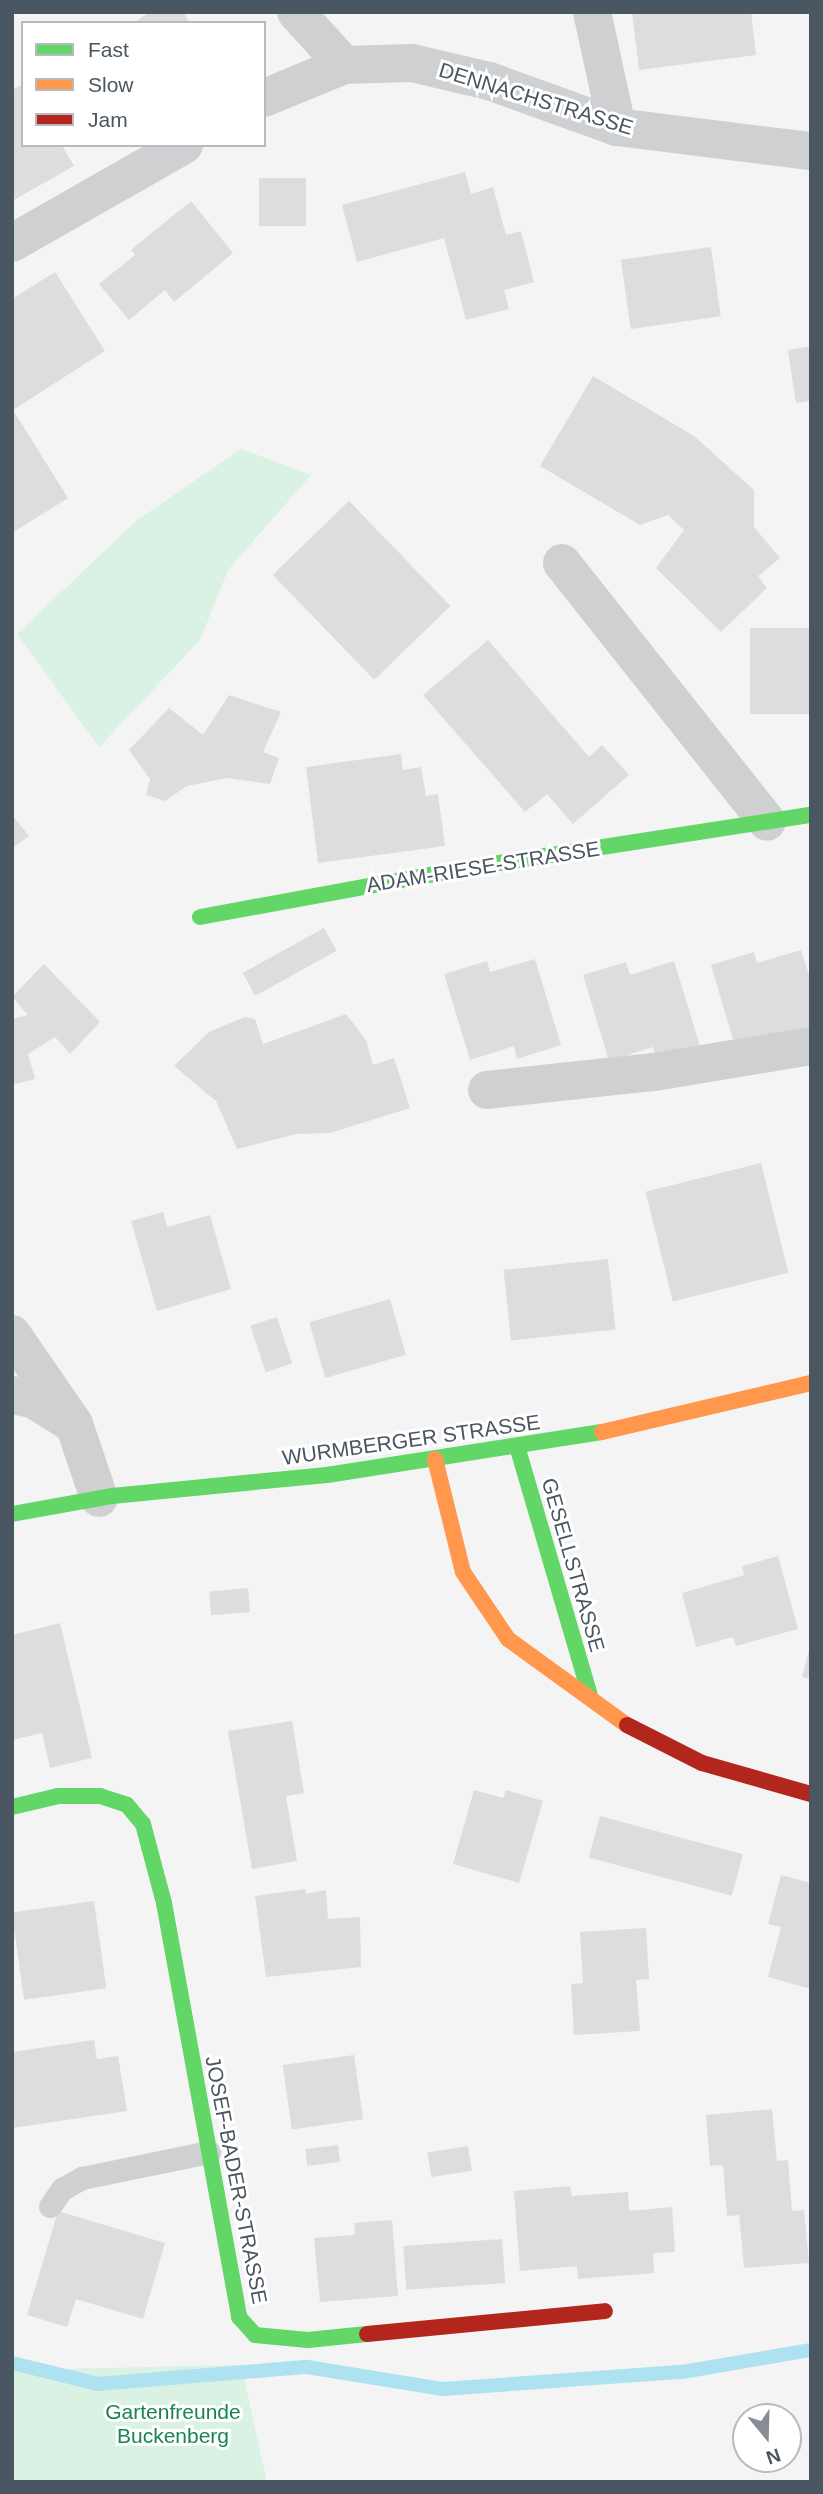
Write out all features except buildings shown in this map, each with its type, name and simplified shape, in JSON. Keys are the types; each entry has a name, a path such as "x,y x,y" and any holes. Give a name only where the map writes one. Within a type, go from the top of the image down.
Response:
{"street":[{"path":"296,12 344,65"},
{"path":"593,12 617,127"},
{"name":"DENNACHSTRASSE","path":"266,96 344,65 412,63 489,81 617,127 811,151"},
{"path":"12,243 180,147"},
{"path":"562,563 767,822"},
{"name":"ADAM-RIESE-STRASSE","path":"200,918 467,868 811,815"},
{"path":"487,1090 654,1072 811,1046"},
{"path":"12,1334 74,1424 99,1498"},
{"name":"WURMBERGER STRASSE","path":"12,1514 99,1498 562,1442 811,1383"},
{"path":"12,1395 33,1399 74,1424"},
{"name":"GESELLSTRASSE","path":"517,1446 590,1695"},
{"name":"GESELLSTRASSE","path":"435,1459 463,1572 508,1639 590,1695 642,1736 690,1758 811,1794"},
{"name":"JOSEF-BADER-STRASSE","path":"12,1807 58,1796 100,1796 127,1805 143,1824 164,1903 239,2316 255,2335 308,2340 605,2311"}],"lane":[{"path":"50,2206 62,2189 82,2178 209,2152"}],"green space":[{"path":"241,449 311,475 228,570 200,640 99,747 17,634 136,521"},
{"name":"Gartenfreunde Buckenberg","path":"241,2365 267,2482 12,2482 12,2370"}],"waterway":[{"path":"12,2363 98,2384 307,2367 443,2389 682,2372 811,2350"}],"traffic: fast":[{"path":"200,917 467,868 811,815"},
{"path":"12,1514 112,1496 327,1475 602,1432"},
{"path":"517,1446 590,1695"},
{"path":"12,1807 58,1796 100,1796 127,1805 143,1824 164,1903 239,2317 255,2335 308,2340 367,2334"}],"traffic: slow":[{"path":"602,1432 811,1383"},
{"path":"435,1459 463,1572 508,1639 627,1725"}],"traffic: jam":[{"path":"627,1725 702,1763 811,1794"},
{"path":"367,2334 605,2311"}]}
